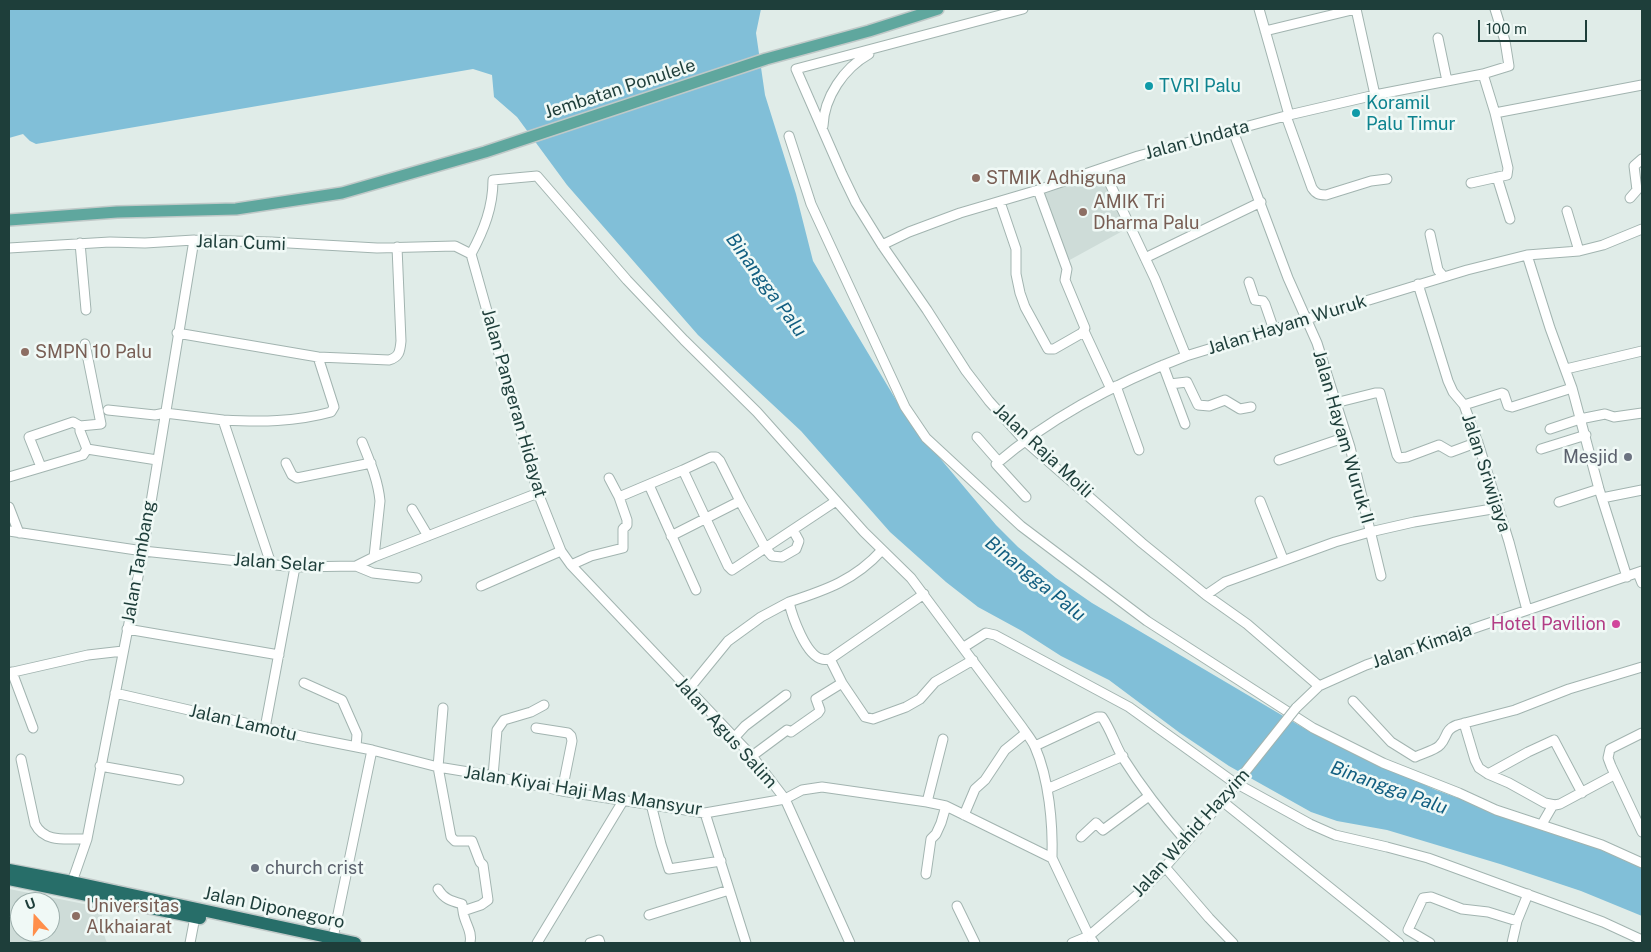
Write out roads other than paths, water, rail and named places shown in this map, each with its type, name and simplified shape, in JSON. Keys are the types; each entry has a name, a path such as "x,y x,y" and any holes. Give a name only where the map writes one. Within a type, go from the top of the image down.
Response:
{"highway":[{"name":"Jalan Diponegoro","path":"9,870 72,882 329,941"},
{"name":"Jalan Diponegoro","path":"9,878 195,917 329,941 355,943"}],"main road":[{"name":"Jembatan Ponulele","path":"9,220 117,212 236,210 342,193 485,152 766,59 938,9"}],"street":[{"path":"823,129 825,111 840,80 853,66 877,49 1023,9"},
{"path":"1259,9 1288,116 1315,193 1326,195 1371,181 1387,179"},
{"path":"1265,31 1356,9 1375,95"},
{"name":"Jalan Undata","path":"882,245 936,222 1138,156 1288,116 1375,95 1482,74 1509,66 1505,41 1494,9"},
{"path":"1438,38 1447,80"},
{"name":"Jalan Raja Moili","path":"877,49 796,69 856,203 882,245 978,387 1024,440 1142,543 1206,595 1247,624 1319,686"},
{"path":"1471,184 1507,175 1508,168 1495,113 1482,74"},
{"path":"1495,113 1642,85"},
{"name":"Jalan Hayam Wuruk II","path":"1233,131 1288,278 1317,343 1346,437 1381,576"},
{"path":"788,136 811,204 905,407 926,438 1020,526 1148,621 1313,728 1421,779 1459,793 1496,810 1602,844 1640,860"},
{"path":"1630,198 1636,190 1634,166 1642,159"},
{"path":"1103,169 1145,258 1186,356"},
{"path":"472,254 489,214 494,180 537,176 627,280 757,412 836,501 902,569 924,594 964,647 1034,746 1047,789 1053,828 1052,858 1092,940"},
{"path":"1497,177 1510,219"},
{"path":"1038,190 1067,270 1064,280 1084,323 1084,331 1114,387 1139,450"},
{"path":"1000,202 1016,249 1016,274 1020,293 1025,307 1048,349 1054,349 1084,331"},
{"path":"1145,258 1261,202"},
{"path":"1567,211 1579,252"},
{"name":"Jalan Hayam Wuruk","path":"998,461 1024,440 1059,417 1114,387 1186,356 1443,276 1527,255 1579,252 1603,245 1642,229"},
{"path":"1430,234 1438,270 1443,276"},
{"name":"Jalan Cumi","path":"9,248 80,243 145,243 194,240 377,248 454,246 472,254"},
{"name":"Jalan Tambang","path":"72,882 88,839 100,766 143,551 177,333 187,288 194,240"},
{"path":"80,243 86,310"},
{"path":"177,333 318,357 389,360 396,358 401,341 397,247"},
{"name":"Jalan Pangeran Hidayat","path":"472,254 538,493 560,552"},
{"path":"1527,255 1550,328 1572,388 1600,493 1627,576"},
{"path":"1249,282 1255,300 1262,301 1265,304 1274,330"},
{"name":"Jalan Sriwijaya","path":"1418,284 1448,381 1453,392 1464,405 1478,442 1509,542 1527,610"},
{"path":"41,467 29,437 73,422 80,426 102,424 86,344"},
{"path":"1566,369 1642,351"},
{"path":"108,410 155,415 165,413 223,420 281,421 331,412 334,407 318,357"},
{"path":"1163,365 1185,424"},
{"path":"1170,384 1188,382 1198,405 1209,406 1225,400 1240,409 1251,407"},
{"path":"1464,405 1502,393 1508,406 1512,408 1572,388"},
{"path":"1336,403 1380,393 1399,458 1407,457 1439,445 1452,452 1478,442"},
{"path":"1550,429 1580,419 1605,414 1614,417 1642,413"},
{"path":"223,420 271,564"},
{"path":"80,426 80,431 88,449"},
{"path":"1540,449 1586,435"},
{"path":"977,437 998,461 996,464 1026,497"},
{"path":"1279,460 1346,437"},
{"path":"362,442 378,482 380,501 374,557"},
{"path":"88,449 157,460"},
{"path":"9,477 83,455 88,449"},
{"path":"619,497 711,457 716,457 720,461 772,556 782,557 792,553 798,547 799,543 793,530"},
{"path":"286,464 292,475 297,478 370,463"},
{"path":"683,470 731,570 736,569 836,501"},
{"path":"571,565 591,556 623,548 623,529 627,522 619,497 609,478"},
{"path":"649,485 696,590"},
{"path":"1559,502 1600,493 1642,490"},
{"name":"Jalan Selar","path":"9,531 143,551 271,564 356,566 374,557 538,493"},
{"path":"671,536 740,500"},
{"path":"1260,501 1283,560"},
{"path":"9,507 19,533"},
{"path":"1206,595 1225,582 1283,560 1370,532 1414,522 1498,508"},
{"path":"412,509 428,536"},
{"path":"688,690 728,641 761,617 789,602 830,588 856,574 882,550"},
{"path":"481,586 560,552"},
{"name":"Jalan Agus Salim","path":"560,552 752,756 785,799 850,943"},
{"path":"265,728 295,566"},
{"path":"356,566 373,573 417,578"},
{"path":"1640,572 1642,583"},
{"name":"Jalan Kimaja","path":"1296,708 1319,686 1366,665 1640,572"},
{"path":"789,602 798,630 812,652 821,659 830,659 924,594"},
{"path":"127,629 279,655"},
{"path":"964,647 980,638 982,634 990,633 1130,707 1232,781 1310,824 1335,835 1428,858 1603,922 1642,940"},
{"path":"32,728 11,672 79,657 123,651"},
{"path":"830,659 842,683 865,717 873,719 887,715 920,699 935,682 973,660"},
{"path":"1353,701 1391,742 1413,757 1437,748 1452,727 1506,712 1569,689 1642,667"},
{"path":"304,683 342,700 357,734 356,747"},
{"path":"752,756 787,730 791,732 818,713 820,710 816,699 842,683"},
{"name":"Jalan Lamotu","path":"114,693 265,728 372,750"},
{"path":"734,738 745,726 786,695"},
{"path":"492,776 497,730 500,723 507,718 517,717 544,705"},
{"path":"442,708 438,767 451,837 455,841 472,841 483,865 488,900 481,905 463,911"},
{"name":"Jalan Wahid Hazyim","path":"1072,943 1092,940 1165,867 1220,804 1296,708"},
{"path":"1034,746 1099,716 1102,717 1122,756 1149,796 1165,818 1186,841"},
{"path":"1464,723 1479,768 1552,805 1560,804 1614,775"},
{"path":"536,728 568,733 571,736 572,741 562,791"},
{"path":"964,815 975,789 984,780 1004,750 1026,733"},
{"path":"1642,733 1610,749 1608,758 1614,775 1642,832"},
{"path":"930,803 943,739"},
{"path":"1488,774 1554,740 1582,793"},
{"path":"329,941 372,750"},
{"name":"Jalan Kiyai Haji Mas Mansyur","path":"372,750 438,767 562,791 705,813 785,799 794,792 822,787 930,803 945,806 1052,858"},
{"path":"1047,789 1122,756"},
{"path":"21,759 32,815 39,831 48,837 57,839 88,839"},
{"path":"100,766 180,780"},
{"path":"1081,837 1096,823 1104,830 1149,796"},
{"path":"536,943 622,801"},
{"path":"651,804 669,869 721,861"},
{"path":"1220,804 1399,943 1408,930 1423,898 1428,896 1462,909 1488,912 1517,921"},
{"path":"1542,824 1552,805"},
{"path":"926,874 930,839 936,834 945,806"},
{"path":"705,813 746,943"},
{"path":"1165,867 1233,943"},
{"path":"438,888 441,894 448,899 462,904 464,921 471,932 470,943"},
{"path":"649,916 729,890"},
{"path":"1512,943 1517,921 1528,894"},
{"path":"958,906 975,943"},
{"path":"190,943 195,917"},
{"path":"1408,930 1430,943"},
{"path":"590,943 599,940 600,943"}],"water":[{"name":"Binangga Palu","path":"9,9 761,9 756,33 765,95 796,194 813,261 908,420 996,525 1018,547 1056,578 1092,603 1312,733 1436,790 1615,855 1642,868 1642,916 1581,891 1500,864 1387,830 1337,821 1311,812 1229,766 1180,733 1109,680 1061,656 1022,631 978,607 946,582 890,532 801,431 698,335 567,185 517,117 494,97 492,75 473,69 36,144 23,134 9,138"}],"place":[{"name":"TVRI Palu","path":"1149,86"},
{"name":"Koramil Palu Timur","path":"1356,113"},
{"name":"STMIK Adhiguna","path":"976,178"},
{"name":"AMIK Tri Dharma Palu","path":"1083,212"},
{"name":"SMPN 10 Palu","path":"25,352"},
{"name":"Mesjid","path":"1628,457"},
{"name":"Hotel Pavilion","path":"1616,624"},
{"name":"church crist","path":"255,868"},
{"name":"Universitas Alkhaiarat","path":"76,916"}]}
